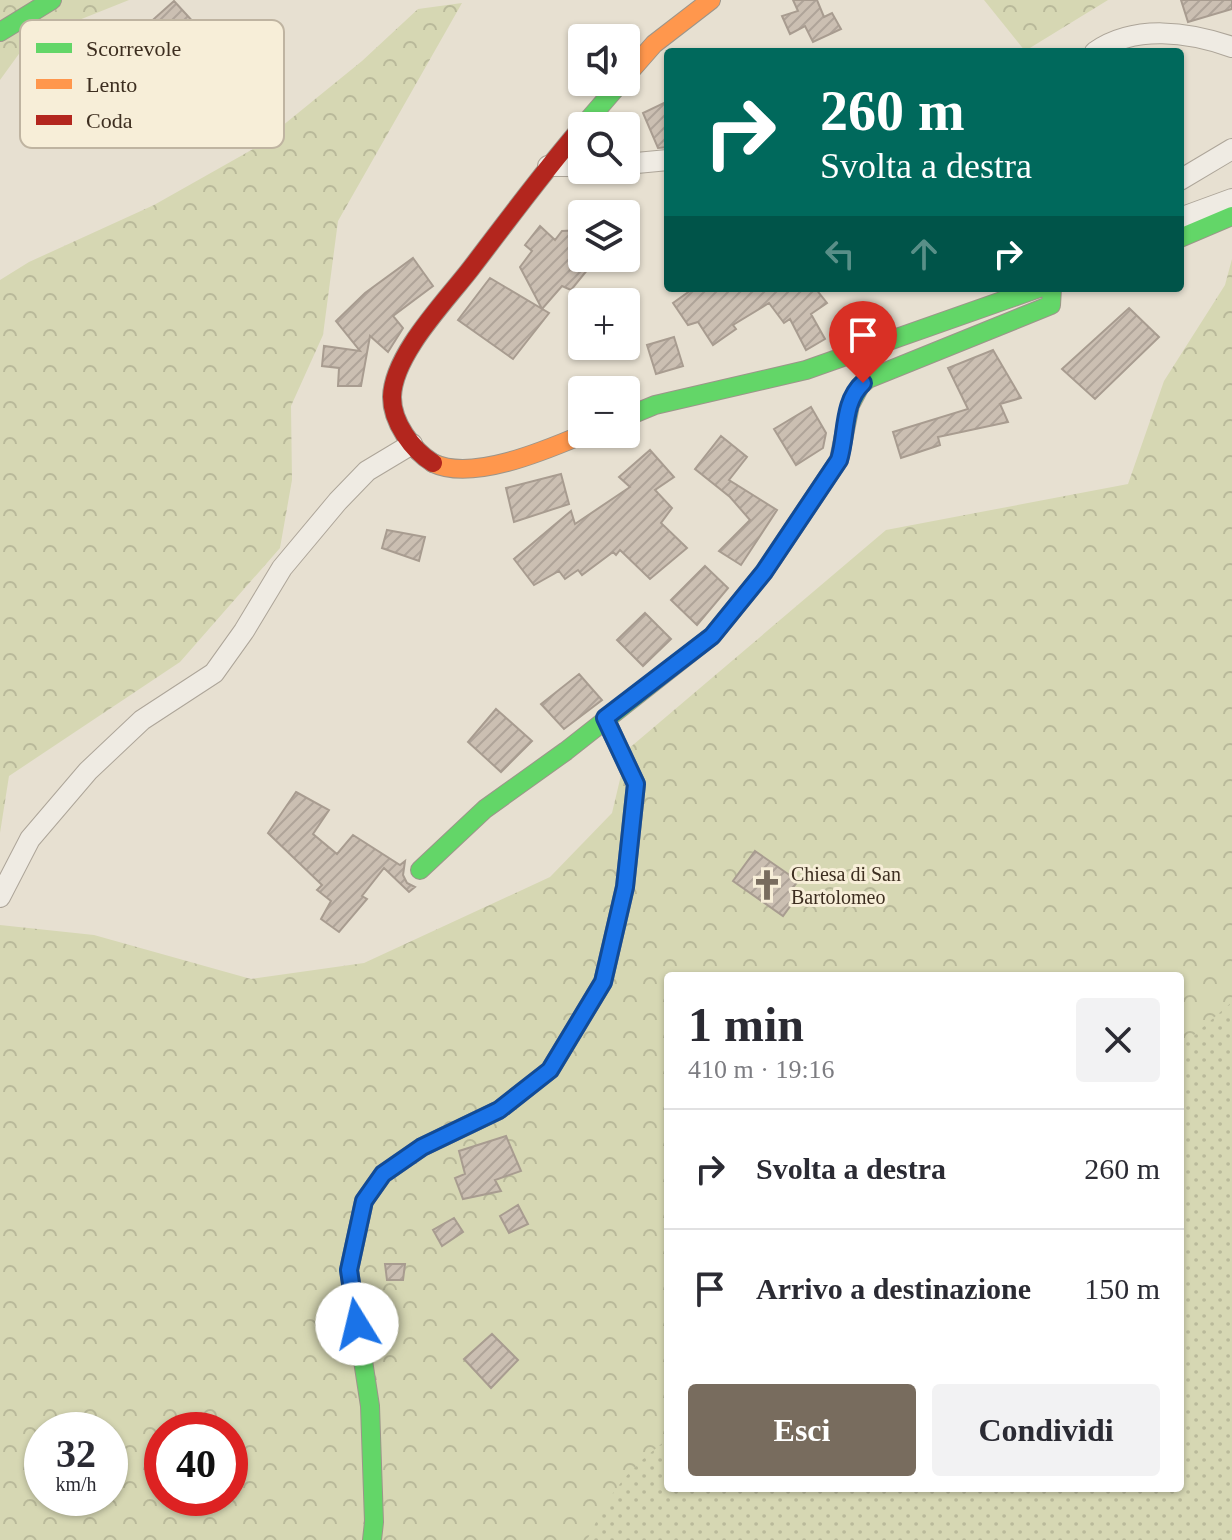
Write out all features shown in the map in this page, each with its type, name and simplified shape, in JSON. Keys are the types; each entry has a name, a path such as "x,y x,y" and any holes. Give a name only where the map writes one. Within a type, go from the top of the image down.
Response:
{"street":[{"path":"0,32 52,0"},
{"path":"640,60 654,44 711,0"},
{"path":"1101,48 1109,42 1163,32 1203,37 1232,47"},
{"path":"594,112 609,96"},
{"path":"568,142 419,337 398,373 392,394 395,412 412,444 427,460 445,468 492,463 568,440"},
{"path":"1184,178 1232,149"},
{"path":"640,163 664,160"},
{"path":"548,166 568,166"},
{"path":"1184,217 1232,199"},
{"path":"1184,236 1232,216"},
{"path":"640,411 655,405 806,370 1028,292"},
{"path":"420,870 485,809 566,751 712,636 764,572 839,460 848,406 857,387 875,376 1051,305 1052,292"},
{"path":"0,897 30,839 88,771 142,720 214,673 282,568 338,501 367,471 412,444"},
{"path":"372,1540 370,1406 349,1270 364,1201 383,1174 422,1147 499,1110 550,1070 603,982 625,887 636,784 605,718"}],"green space":[{"path":"0,0 129,0 79,20 20,20 20,52 0,80"},
{"path":"984,0 1108,0 1030,48 1023,48"},
{"path":"462,3 338,221 323,335 291,406 292,480 280,548 180,662 9,776 0,833 0,280 29,262 154,205 255,148 284,148 284,124 362,61 418,9"},
{"path":"1232,259 1232,1540 0,1540 0,925 94,935 251,979 364,963 550,877 612,813 627,750 886,530 1128,484 1164,381 1225,285"},
{"path":"1232,1002 1232,1540 587,1540 620,1484 664,1442 664,1492 1184,1492 1184,1044"}],"building":[{"path":"793,0 817,0 824,17 832,13 841,29 813,42 805,26 790,34 782,16 798,11"},
{"path":"1181,0 1232,0 1232,9 1188,22"},
{"path":"174,1 191,20 153,20"},
{"path":"664,103 664,147 658,148 643,113"},
{"path":"540,226 555,240 562,231 568,231 568,272 586,272 573,288 562,286 542,309 520,267 532,251 525,245"},
{"path":"413,258 433,286 393,316 403,328 388,352 370,336 361,386 338,386 339,368 322,366 324,346 360,351 336,321 365,293"},
{"path":"490,278 549,313 513,359 458,320"},
{"path":"688,292 818,292 827,303 811,314 825,339 806,350 790,319 784,323 769,303 733,325 736,329 713,345 698,322 688,325 673,303"},
{"path":"1129,308 1159,337 1095,399 1062,369"},
{"path":"674,337 683,366 656,374 647,345"},
{"path":"993,350 1021,398 1000,404 1008,422 938,437 940,445 901,458 893,432 968,409 948,368"},
{"path":"811,407 826,433 823,448 796,465 774,429"},
{"path":"721,436 747,457 729,480 777,510 741,565 719,551 750,520 730,497 695,469"},
{"path":"650,450 674,477 655,490 672,508 661,523 687,548 650,579 620,550 582,575 578,570 565,579 559,571 534,585 514,559 571,511 575,524 630,487 619,477"},
{"path":"561,474 569,504 514,522 506,488"},
{"path":"387,530 425,537 419,561 382,548"},
{"path":"705,566 728,588 697,625 671,600"},
{"path":"645,613 671,639 643,666 617,640"},
{"path":"579,674 602,700 564,729 541,704"},
{"path":"496,709 532,741 501,772 468,742"},
{"path":"296,792 329,810 313,834 337,854 353,835 400,865 405,861 403,875 407,883 415,887 409,892 384,868 362,896 367,899 339,932 321,919 331,901 317,890 322,885 268,833"},
{"name":"Chiesa di San Bartolomeo","path":"755,851 798,881 792,889 799,894 783,916 733,881"},
{"path":"506,1136 521,1171 495,1180 501,1191 463,1199 455,1178 465,1174 459,1151"},
{"path":"518,1205 528,1224 509,1233 500,1216"},
{"path":"454,1218 463,1232 442,1246 433,1230"},
{"path":"385,1264 405,1264 403,1280 387,1280"},
{"path":"492,1334 518,1360 491,1388 464,1359"}],"traffic: fast":[{"path":"0,32 52,0"},
{"path":"595,112 609,96"},
{"path":"1184,236 1232,216"},
{"path":"640,411 655,405 806,370 1028,292"},
{"path":"420,870 485,809 566,751 712,636 764,572 839,460 850,405 860,386 868,379 1051,305 1052,292"},
{"path":"372,1540 370,1406 349,1270 364,1201 383,1174 422,1147 499,1110 550,1070 603,982 625,887 636,784 605,718"}],"traffic: slow":[{"path":"640,60 654,44 711,0"},
{"path":"433,463 449,468 488,466 509,462 568,440"}],"traffic: jam":[{"path":"433,463 411,443 395,416 392,397 401,363 423,328 568,144"}],"place":[{"name":"Chiesa di San Bartolomeo","path":"767,885"}],"route":[{"path":"357,1324 349,1270 364,1201 383,1174 422,1147 499,1110 550,1070 603,982 625,887 636,784 605,718 712,636 764,572 839,460 848,406 853,393 863,383"}]}
